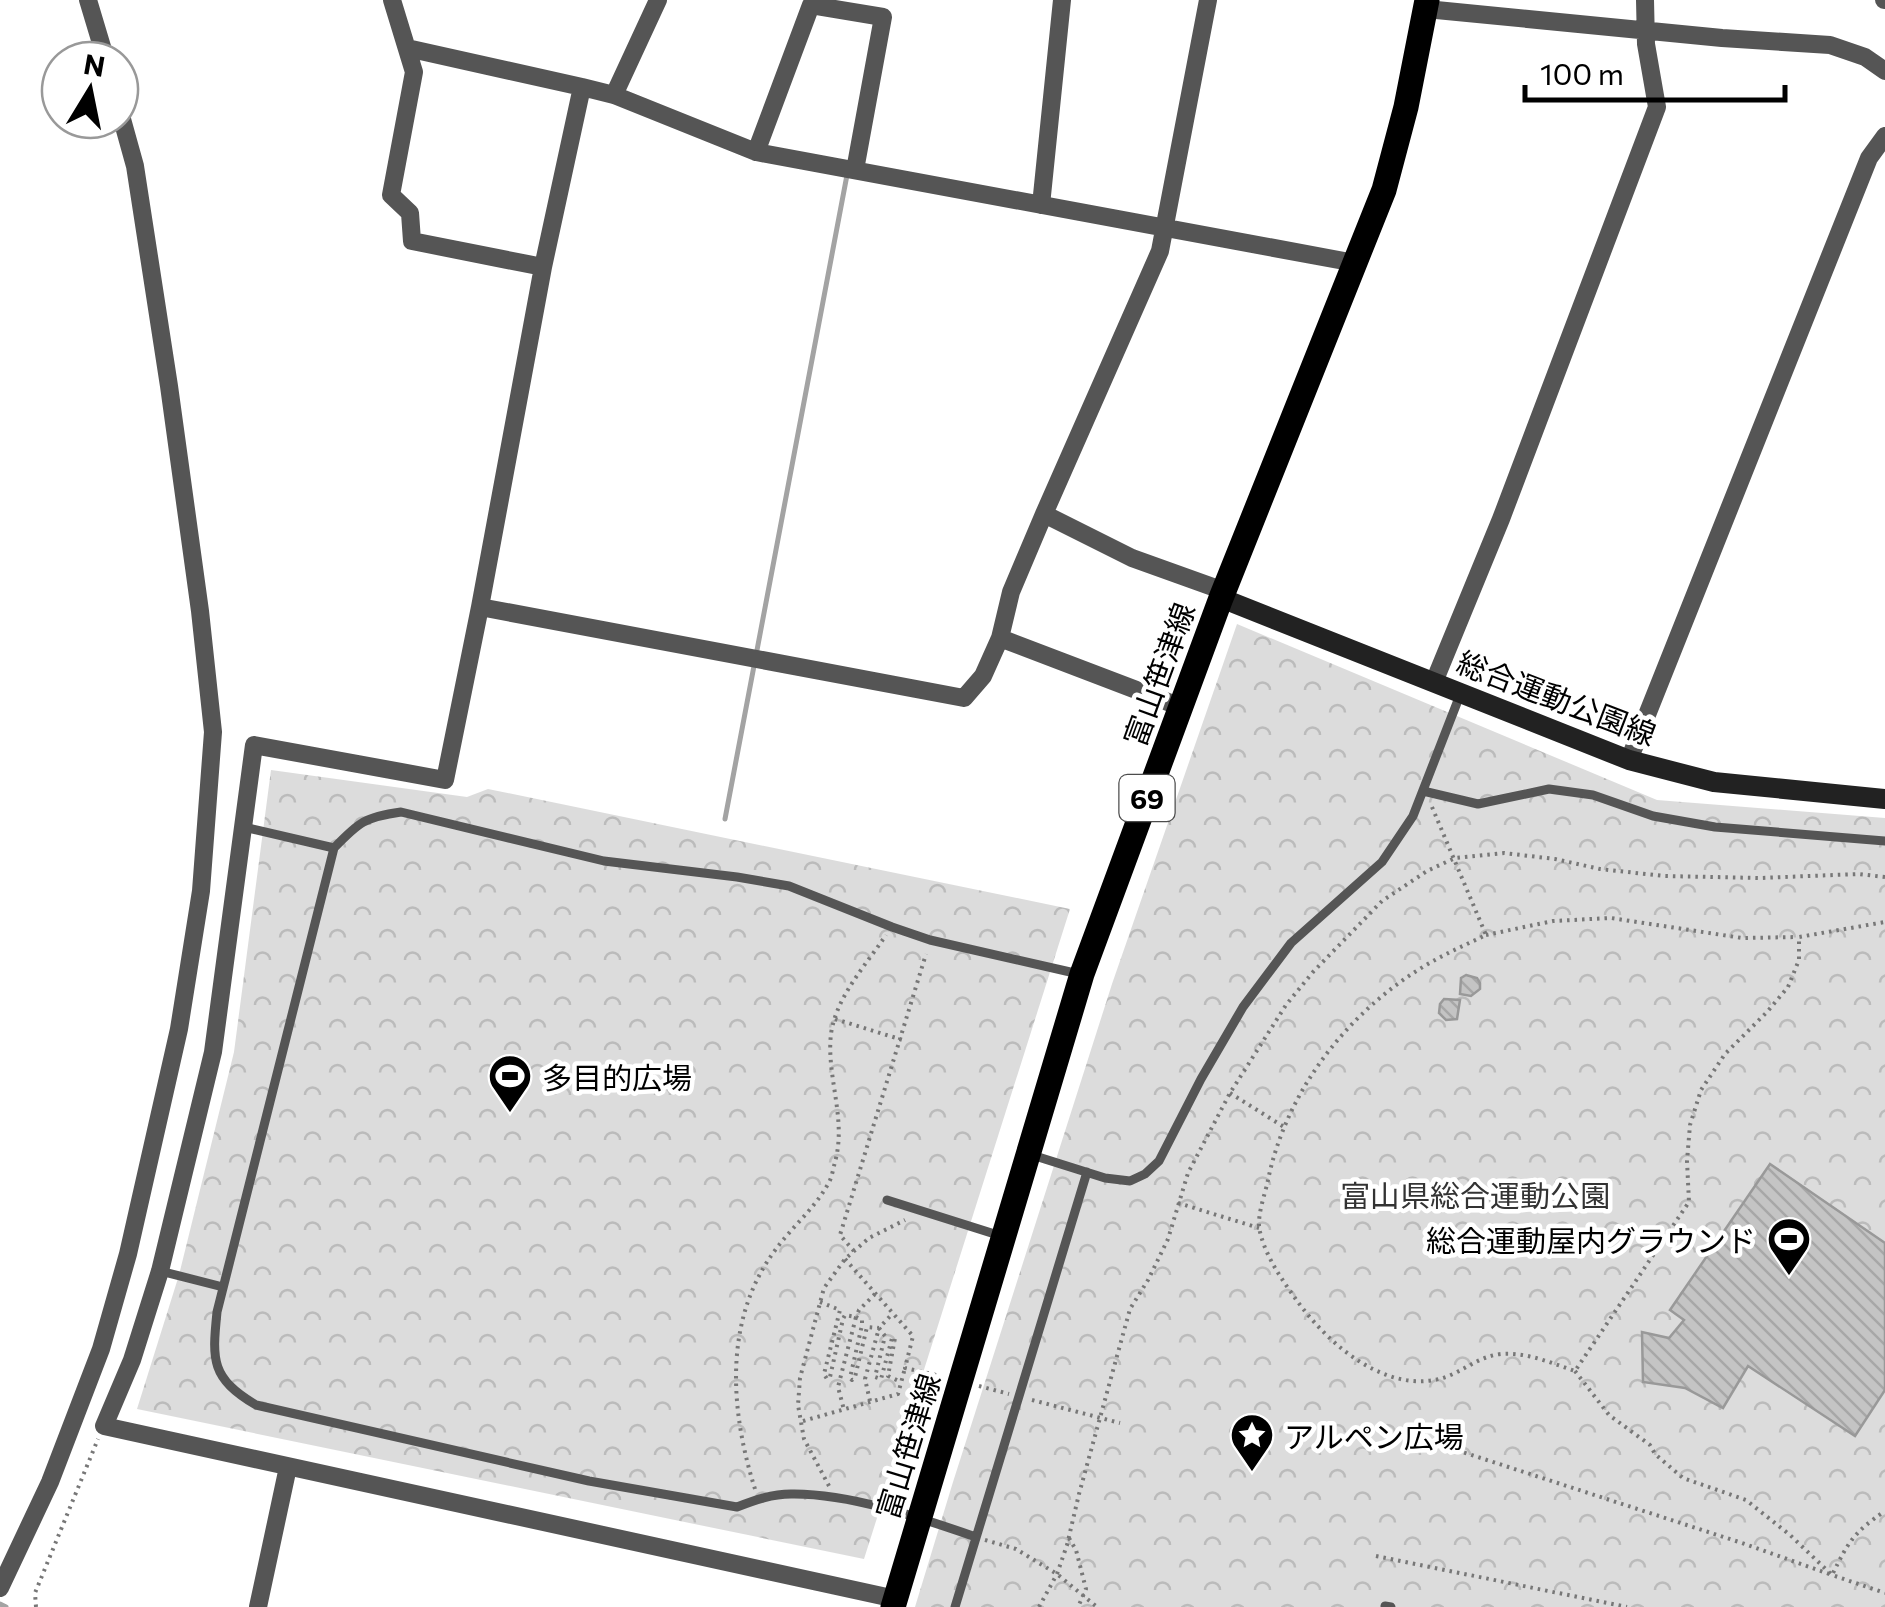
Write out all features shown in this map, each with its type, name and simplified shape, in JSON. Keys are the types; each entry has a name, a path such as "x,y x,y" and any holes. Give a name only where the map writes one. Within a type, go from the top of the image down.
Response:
{"main road":[{"name":"富山笹津線","path":"894,1603 1082,974 1222,595 1384,190 1427,4"},
{"name":"総合運動公園線","path":"1222,595 1629,760 1714,782 1885,798"}],"street":[{"path":"88,0 100,40"},
{"path":"392,0 414,72 391,195 410,212 412,241 543,267"},
{"path":"614,95 658,0"},
{"path":"1041,204 1062,0"},
{"path":"480,607 964,698 984,676 1000,638 1011,592 1160,251 1208,0"},
{"path":"1434,682 1501,519 1657,107 1646,44 1645,0"},
{"path":"1427,4 1647,30 1830,45 1864,57 1885,71"},
{"path":"756,152 811,5 880,12 850,170"},
{"path":"406,48 614,95 756,152 1355,262"},
{"path":"582,88 543,267 445,780 254,745 212,1052 160,1271 132,1360 104,1426 894,1603"},
{"path":"1629,760 1870,158 1885,136"},
{"path":"0,1588 50,1482 102,1349 128,1254 179,1029 201,891 212,732 170,386 138,185 127,140"},
{"path":"1044,514 1132,558 1222,595"},
{"path":"1000,638 1181,707"},
{"path":"258,1607 288,1467"}],"lane":[{"path":"1028,1154 1105,1178 1130,1181 1159,1161 1243,1007 1291,943 1382,862 1413,816 1461,693"},
{"path":"1423,791 1478,804 1549,789 1593,795 1653,816 1715,826 1885,841"},
{"path":"976,1537 920,1518 822,1495 758,1498 738,1507 589,1480 256,1405 236,1393 221,1377 214,1350 223,1287 334,848 370,817 401,812 604,861 789,886 930,940 1082,974"},
{"path":"243,827 334,848"},
{"path":"955,1607 1087,1172"},
{"path":"888,1200 1004,1236"},
{"path":"160,1271 223,1287"}],"path":[{"path":"1432,806 1486,935"},
{"path":"1039,1607 1057,1574 1069,1538 1130,1309 1168,1239 1188,1173 1230,1093 1286,1005 1382,900 1455,858 1504,853 1600,870 1706,878 1885,876"},
{"path":"1832,1576 1746,1500 1683,1478 1670,1468 1650,1445 1609,1415 1574,1372 1532,1356 1501,1354 1474,1360 1451,1376 1420,1383 1386,1375 1358,1360 1312,1321 1276,1272 1258,1228 1272,1160 1284,1127 1322,1060 1352,1023 1386,993 1419,969 1486,935 1553,921 1611,918 1742,938 1798,937 1885,922"},
{"path":"758,1498 743,1451 735,1401 741,1322 773,1252 829,1183 838,1153 831,1036 837,1010 892,927"},
{"path":"1574,1372 1689,1202 1690,1124 1701,1090 1725,1054 1788,987 1799,960 1798,937"},
{"path":"854,1251 840,1235 903,1040 930,940"},
{"path":"835,1019 903,1040"},
{"path":"1230,1093 1284,1127"},
{"path":"1178,1202 1258,1228"},
{"path":"836,1499 804,1439 798,1405 800,1378 824,1288 845,1259 869,1238 922,1211"},
{"path":"801,1421 898,1394 902,1382 913,1336 845,1259"},
{"path":"844,1410 838,1387 856,1317 875,1294"},
{"path":"820,1302 840,1310 824,1374 827,1378 845,1315 862,1320 850,1378 855,1377 867,1327 879,1328"},
{"path":"870,1402 865,1378 879,1328 892,1313"},
{"path":"879,1328 884,1336 875,1377 881,1379 890,1342 896,1338 888,1376 902,1382"},
{"path":"905,1368 922,1372"},
{"path":"36,1607 36,1594 104,1426"},
{"path":"1407,1434 1885,1593"},
{"path":"1832,1576 1846,1544 1885,1510"},
{"path":"976,1537 1016,1549 1057,1574 1097,1607"},
{"path":"1069,1538 1086,1589 1078,1607"},
{"path":"1376,1556 1627,1607"}],"green space":[{"name":"富山県総合運動公園","path":"1237,624 1657,800 1885,818 1885,1607 915,1607 1112,984"},
{"path":"271,770 467,797 488,789 1070,909 864,1559 137,1409 179,1275 234,1052"}],"building":[{"path":"1466,975 1480,983 1480,989 1471,996 1460,994 1461,978"},
{"path":"1444,999 1460,1000 1457,1019 1446,1020 1439,1013"},
{"name":"総合運動屋内グラウンド","path":"1770,1164 1885,1243 1885,1390 1855,1436 1748,1366 1723,1408 1685,1388 1643,1382 1642,1332 1669,1338 1684,1320 1670,1310"}],"waterway":[{"path":"725,819 847,175"},
{"path":"0,1604 6,1607"}],"place":[{"name":"多目的広場","path":"510,1114"},
{"name":"総合運動屋内グラウンド","path":"1789,1277"},
{"name":"アルペン広場","path":"1252,1473"}]}
